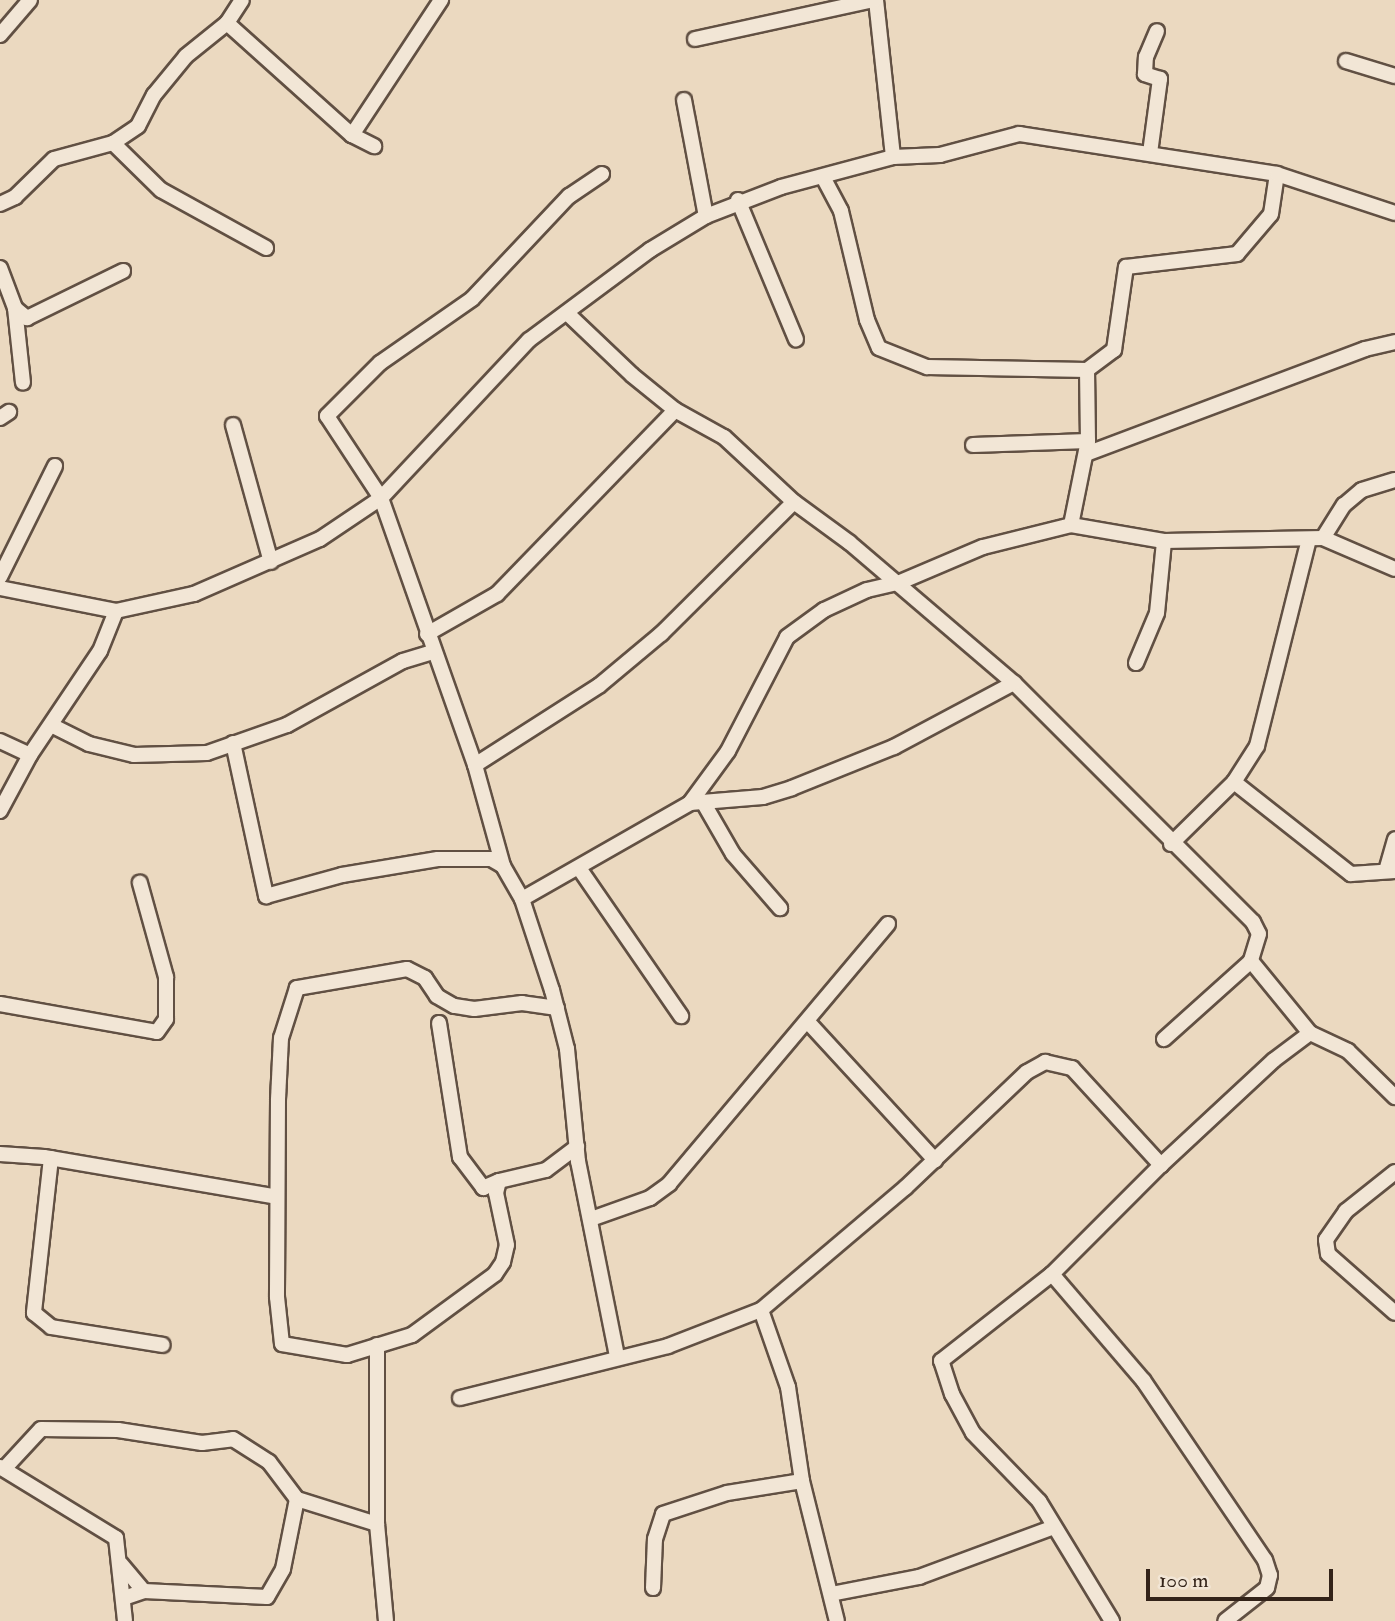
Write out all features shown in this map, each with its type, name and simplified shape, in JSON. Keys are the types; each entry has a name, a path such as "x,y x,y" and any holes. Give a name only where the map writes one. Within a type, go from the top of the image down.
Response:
{"street":[{"path":"0,35 30,0"},
{"path":"0,204 15,197 54,159 113,143 138,127 154,95 178,66 226,23 242,0"},
{"path":"352,135 441,0"},
{"path":"695,39 875,0 893,157"},
{"path":"226,23 352,135 374,146"},
{"path":"1150,153 1160,79 1145,74 1146,57 1157,31"},
{"path":"1346,61 1395,76"},
{"path":"684,100 706,216"},
{"path":"0,588 116,611 194,594 320,539 381,498 433,448 487,381 529,340 568,314 650,250 738,200 893,157 940,155 1019,134 1277,174 1395,213"},
{"path":"113,143 132,166 161,190 266,248"},
{"path":"602,174 569,196 472,299 380,363 330,410 327,416 381,498 475,765 503,866 522,899 557,1008 567,1049 577,1147 617,1356"},
{"path":"824,177 841,211 867,320 879,348 927,367 1087,370 1114,350 1126,267 1237,254 1271,214 1277,174"},
{"path":"738,200 796,339"},
{"path":"0,268 19,316 23,383"},
{"path":"0,326 123,271"},
{"path":"568,314 675,410 724,437 793,502 898,583 1014,684 1171,844 1253,922 1259,934 1251,961 1164,1039"},
{"path":"973,445 1087,447 1366,349 1395,342"},
{"path":"1071,525 1087,447 1087,370"},
{"path":"427,634 497,594 675,410"},
{"path":"233,425 271,562"},
{"path":"0,578 55,466"},
{"path":"1171,844 1234,782 1257,746 1316,538 1344,505 1362,490 1395,480"},
{"path":"475,765 600,685 661,634 793,502"},
{"path":"697,803 728,751 786,637 824,610 867,590 898,583 983,547 1071,525 1164,541 1316,538 1395,569"},
{"path":"1136,663 1157,613 1164,541"},
{"path":"0,811 30,755 100,651 116,611"},
{"path":"51,725 89,744 134,755 207,753 287,725 402,661 433,652"},
{"path":"522,899 579,868 626,836 697,803 763,797 835,772 947,722 1014,684"},
{"path":"0,741 30,755"},
{"path":"233,743 266,896 342,875 438,859 491,859 503,866"},
{"path":"1234,782 1351,874 1390,871 1395,839"},
{"path":"697,803 733,854 779,908"},
{"path":"579,868 681,1016"},
{"path":"0,1004 157,1032 166,1019 166,977 140,883"},
{"path":"591,1219 650,1198 669,1184 888,924"},
{"path":"1251,961 1310,1033 1348,1051 1395,1097"},
{"path":"499,1181 496,1194 507,1245 495,1274 412,1335 347,1354 282,1344 277,1297 281,1038 297,988 407,969 454,1006 474,1009 522,1003 557,1008"},
{"path":"807,1021 935,1160"},
{"path":"439,1023 460,1157 483,1188 499,1181 546,1170 577,1147"},
{"path":"1112,1621 1039,1500 973,1433 952,1394 941,1361 1052,1274 1161,1165 1274,1060 1310,1033"},
{"path":"460,1398 617,1356 668,1346 761,1310 825,1260 1027,1072 1055,1061 1072,1068 1089,1083 1161,1165"},
{"path":"0,1154 51,1158 277,1197"},
{"path":"51,1158 34,1312 51,1327 163,1345"},
{"path":"1395,1172 1346,1211 1326,1240 1328,1254 1395,1314"},
{"path":"1052,1274 1143,1380 1265,1560 1270,1575 1267,1588 1225,1621"},
{"path":"761,1310 788,1387 802,1481 837,1621"},
{"path":"377,1345 377,1524 386,1621"},
{"path":"125,1621 121,1564 116,1538 2,1468 41,1429 118,1430 202,1443 233,1439 269,1462 297,1499 377,1524"},
{"path":"653,1588 655,1539 663,1514 727,1493 802,1481"},
{"path":"124,1598 144,1591 267,1597 283,1569 297,1499"},
{"path":"831,1594 919,1577 1054,1527"},
{"path":"121,1564 144,1591"}]}
